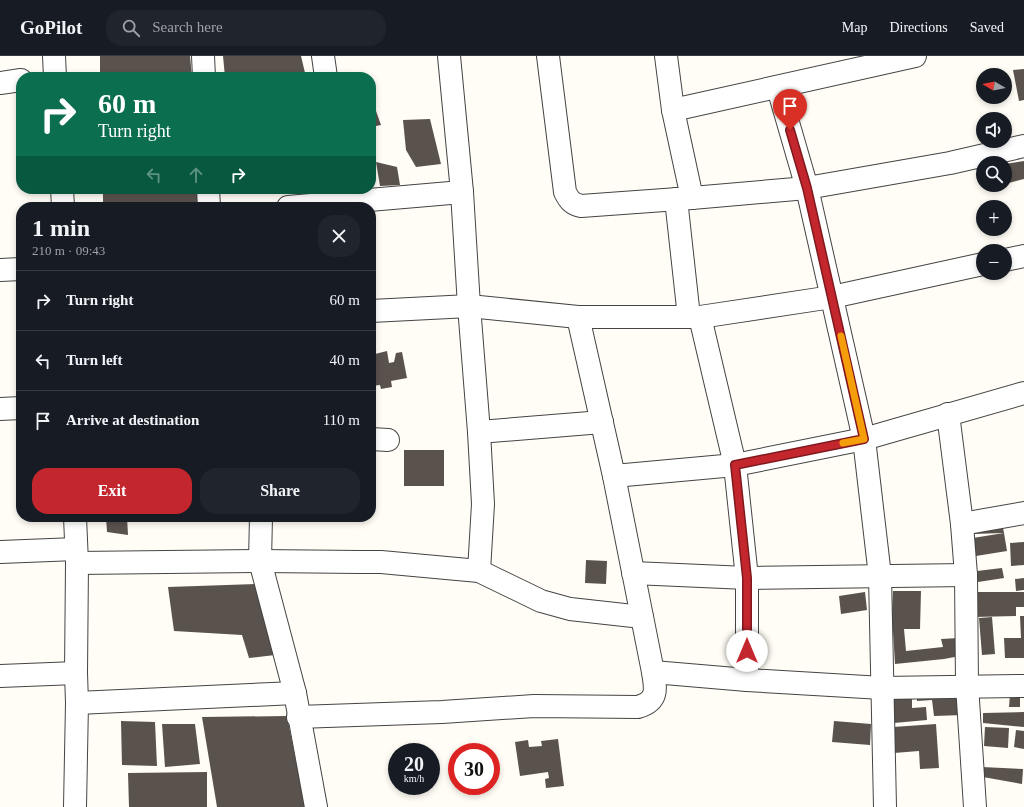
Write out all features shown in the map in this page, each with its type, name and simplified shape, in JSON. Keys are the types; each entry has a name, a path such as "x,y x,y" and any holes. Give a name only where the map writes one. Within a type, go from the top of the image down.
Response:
{"street":[{"path":"54,56 54,72"},
{"path":"203,56 204,72"},
{"path":"323,56 325,72"},
{"path":"449,56 462,192 479,432 483,504 479,571"},
{"path":"548,56 565,192 568,200 573,204 580,206 684,199 807,188 950,163 1024,146"},
{"path":"666,56 684,199 695,317 735,465 747,578 747,680"},
{"path":"673,110 778,88 915,56"},
{"path":"0,83 16,81"},
{"path":"778,88 807,188 864,439 880,576 885,807"},
{"path":"311,202 343,195 462,192"},
{"path":"1012,259 1024,256"},
{"path":"376,311 469,306 578,317 695,317 832,297 976,266"},
{"path":"0,270 16,269"},
{"path":"298,718 442,712 534,706 638,707 645,705 652,700 655,694 653,672 614,476 578,317"},
{"path":"614,476 735,465 864,439 1024,392"},
{"path":"0,408 16,408"},
{"path":"948,414 962,524 966,575 968,685 975,807"},
{"path":"479,432 602,422"},
{"path":"962,524 1024,514"},
{"path":"75,522 77,556 76,673 78,703 75,807"},
{"path":"261,522 260,561 295,693 298,718 316,807"},
{"path":"0,552 77,556 260,561 381,562 479,571 541,601 570,609 642,618"},
{"path":"633,573 747,578 966,575"},
{"path":"653,672 747,680 882,688 968,685 1024,686"},
{"path":"0,676 76,673"},
{"path":"78,703 295,693"}],"building":[{"path":"100,56 190,56 192,72 100,72"},
{"path":"223,56 301,56 305,72 225,72"},
{"path":"1024,69 1024,100 1019,101 1013,70"},
{"path":"376,111 381,125 376,126"},
{"path":"430,119 441,164 416,167 406,150 403,120"},
{"path":"1024,161 1024,179 1012,182 1012,163"},
{"path":"376,162 397,167 400,185 380,186"},
{"path":"103,194 200,194 201,202 103,202"},
{"path":"387,351 389,363 394,362 396,353 402,352 407,378 391,381 392,387 381,389 380,385 376,385 376,354"},
{"path":"404,450 444,450 444,486 404,486"},
{"path":"106,522 127,522 128,535 107,532"},
{"path":"1002,522 1004,533 972,534 971,525"},
{"path":"1004,533 1007,551 976,556 973,538"},
{"path":"1024,542 1024,565 1011,566 1010,543"},
{"path":"586,560 607,561 606,584 585,583"},
{"path":"1002,568 1004,578 978,582 977,571"},
{"path":"1024,578 1024,590 1016,591 1015,579"},
{"path":"256,584 275,655 249,658 242,635 174,631 168,587"},
{"path":"893,591 921,591 920,629 904,629 906,651 943,647 941,639 959,638 960,656 895,664 892,615"},
{"path":"865,592 867,610 841,614 839,596"},
{"path":"974,592 1024,592 1024,607 1016,607 1016,616 974,617"},
{"path":"1020,616 1024,616 1024,658 1005,658 1004,638 1021,638"},
{"path":"992,617 995,654 982,655 979,618"},
{"path":"961,688 963,715 934,716 932,700 917,701 917,691"},
{"path":"1010,694 1020,695 1020,707 1009,707"},
{"path":"912,695 912,708 926,707 927,720 894,723 892,696"},
{"path":"1024,712 1024,727 983,723 983,713"},
{"path":"287,716 305,807 217,807 202,717"},
{"path":"121,721 155,722 157,766 122,765"},
{"path":"834,721 871,724 870,745 832,742"},
{"path":"162,724 195,724 200,764 165,767"},
{"path":"936,724 939,768 920,769 919,751 894,753 893,727"},
{"path":"985,727 1009,728 1008,748 984,746"},
{"path":"1016,730 1024,731 1024,749 1014,747"},
{"path":"558,739 564,786 546,788 545,779 549,778 548,772 520,776 515,742 528,740 529,747 542,746 541,741"},
{"path":"982,767 1023,769 1022,784 983,777"},
{"path":"207,772 207,807 129,807 128,773"}],"slow traffic":[{"path":"841,336 864,439 843,443"}],"route":[{"path":"747,651 747,578 735,465 864,439 807,188 790,130"}]}
